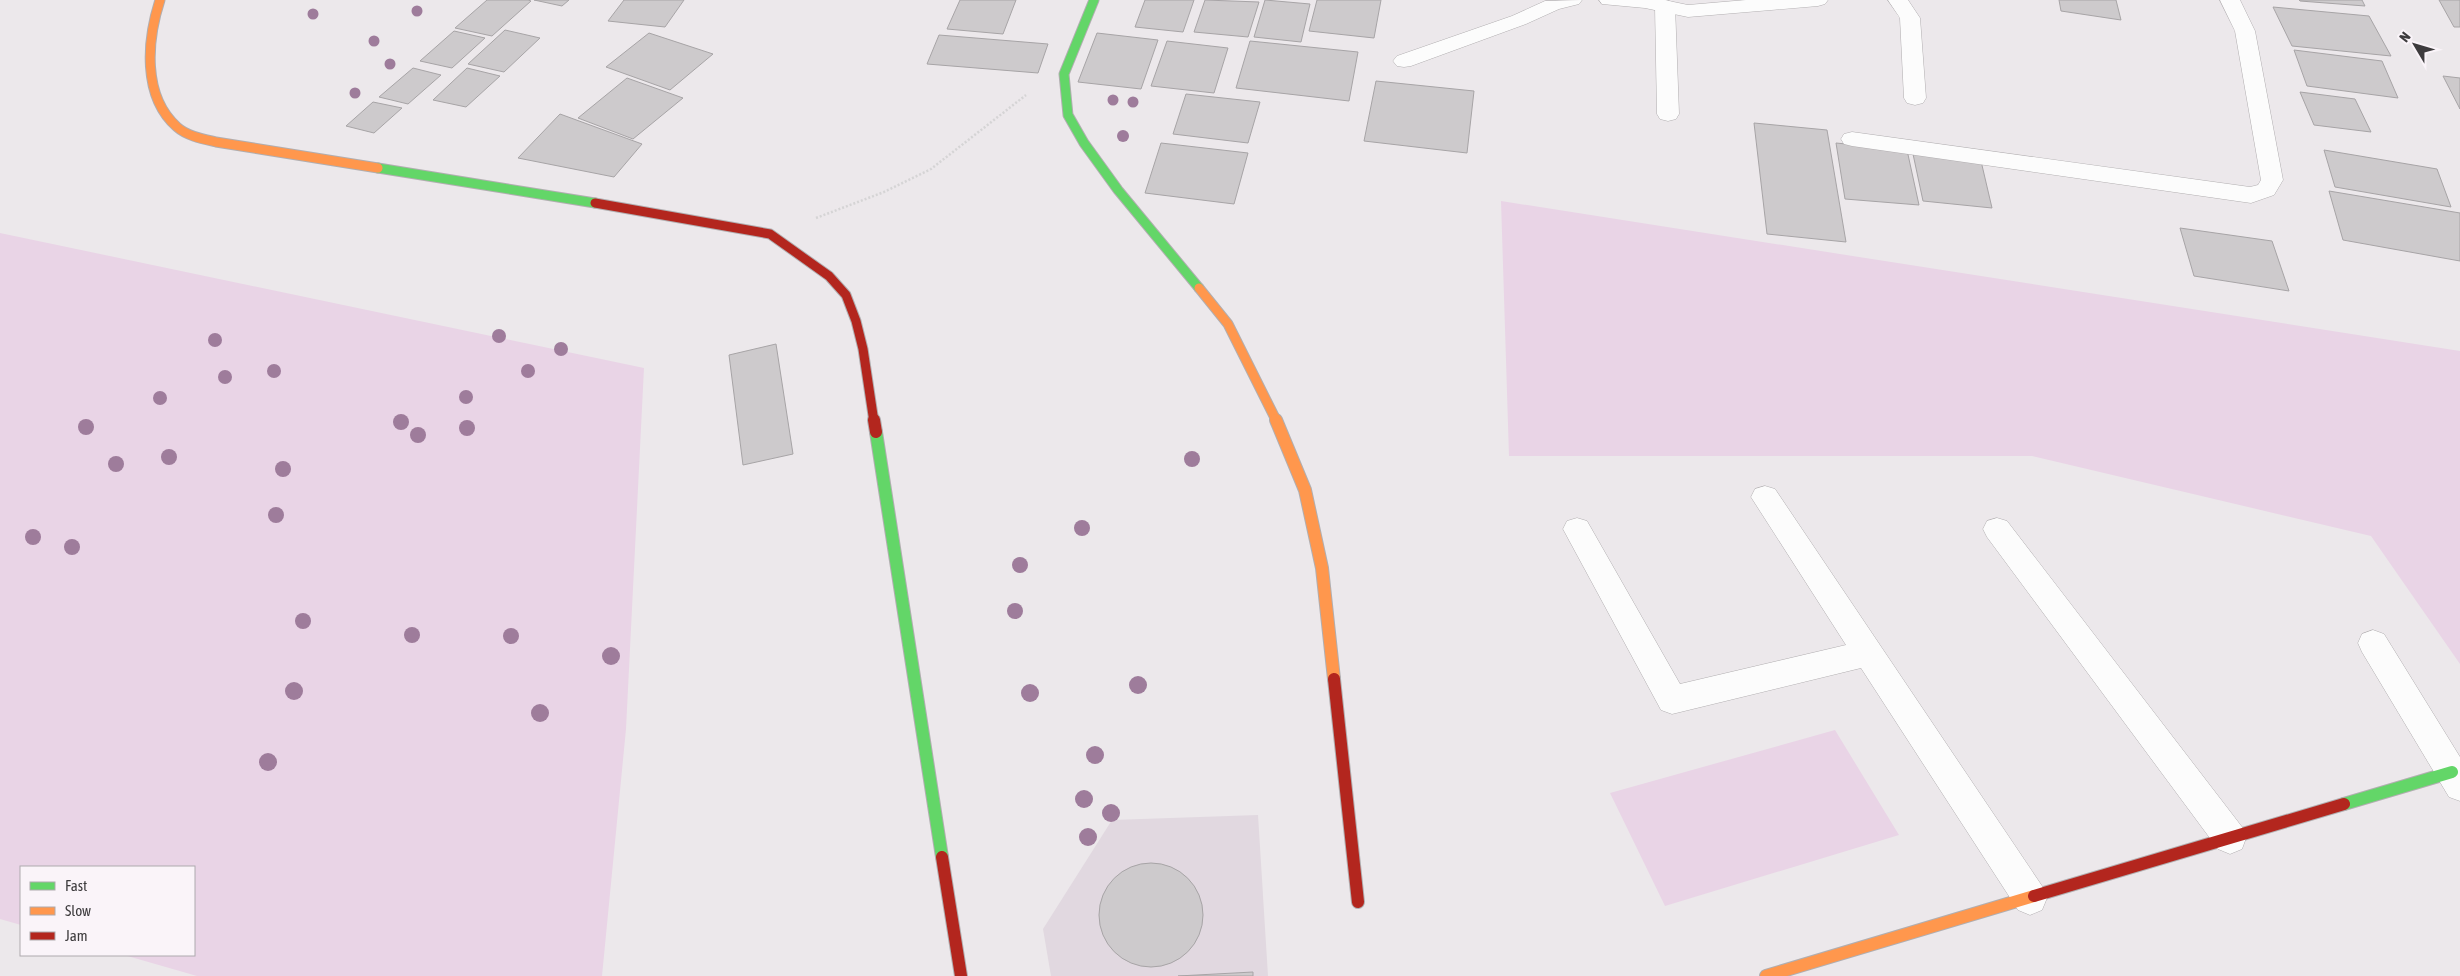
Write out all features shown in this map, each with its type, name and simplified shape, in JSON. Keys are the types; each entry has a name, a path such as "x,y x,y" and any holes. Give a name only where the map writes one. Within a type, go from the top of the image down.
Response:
{"street":[{"path":"160,0 150,32 152,69 160,105 172,123 191,135 216,142 579,200 770,234 829,276 846,295 856,320 863,349 961,976"},
{"path":"1094,0 1064,74 1068,116 1084,143 1152,233 1228,324 1271,408 1305,490 1322,568 1358,902"},
{"path":"1404,61 1519,20 1552,5 1572,0"},
{"path":"1610,0 1645,2 1688,11 1818,0"},
{"path":"1898,0 1910,18 1915,98"},
{"path":"1852,139 2251,195 2266,190 2272,180 2245,31 2230,0"},
{"path":"1665,6 1668,114"},
{"path":"1765,497 2030,898"},
{"path":"1577,529 1672,700 1868,653"},
{"path":"1997,529 2230,838"},
{"path":"1766,976 2230,838 2456,779 2373,643"}],"path":[{"path":"770,234 884,192 931,169 1027,94 1064,74"}],"shaded area":[{"path":"1501,201 2460,351 2460,664 2371,536 2032,456 1509,456"},
{"path":"0,233 644,368 626,729 602,976 197,976 127,956 195,956 195,866 20,866 20,925 0,919"},
{"path":"1835,730 1899,835 1665,906 1610,793"},
{"path":"1258,815 1268,976 1051,976 1043,929 1112,820"}],"building":[{"path":"487,0 531,1 492,36 455,28"},
{"path":"534,0 569,0 562,6"},
{"path":"624,0 684,0 665,27 608,21"},
{"path":"960,0 1016,0 1003,34 947,29"},
{"path":"1145,0 1194,0 1183,32 1135,27"},
{"path":"1205,0 1259,2 1248,37 1194,32"},
{"path":"1265,0 1310,4 1301,42 1254,37"},
{"path":"1317,0 1381,0 1374,38 1309,31"},
{"path":"2059,0 2116,0 2121,20 2061,11"},
{"path":"2362,0 2365,6 2300,1"},
{"path":"2439,0 2460,0 2460,27 2454,27"},
{"path":"2273,7 2369,16 2391,56 2292,46"},
{"path":"505,30 540,38 504,72 468,64"},
{"path":"454,31 485,38 452,68 420,61"},
{"path":"649,33 713,54 670,90 606,67"},
{"path":"1097,33 1158,40 1141,89 1078,82"},
{"path":"939,35 1048,44 1038,73 927,64"},
{"path":"1167,41 1228,48 1214,93 1151,86"},
{"path":"1250,41 1358,52 1349,101 1236,88"},
{"path":"2294,50 2382,61 2398,98 2307,86"},
{"path":"413,68 441,75 408,104 379,97"},
{"path":"467,68 500,76 466,107 433,100"},
{"path":"2443,76 2460,78 2460,109"},
{"path":"627,78 683,98 633,139 578,118"},
{"path":"1376,81 1474,91 1467,153 1364,141"},
{"path":"2300,92 2355,99 2371,132 2314,125"},
{"path":"1186,94 1260,102 1248,143 1173,134"},
{"path":"373,102 402,108 374,133 346,126"},
{"path":"560,114 642,144 614,177 518,158"},
{"path":"1754,123 1827,130 1846,242 1767,234"},
{"path":"1161,143 1248,153 1234,204 1145,193"},
{"path":"1836,143 1907,150 1919,205 1845,199"},
{"path":"2324,150 2437,169 2451,207 2335,187"},
{"path":"1913,154 1981,161 1992,208 1923,201"},
{"path":"2329,191 2460,213 2460,261 2343,240"},
{"path":"2180,228 2272,241 2289,291 2194,276"},
{"path":"776,344 793,454 743,465 729,355"},
{"path":"1151,863 1171,867 1188,878 1199,895 1203,915 1199,935 1188,952 1171,963 1151,967 1131,963 1114,952 1103,935 1099,915 1103,895 1114,878 1131,867"},
{"path":"1253,972 1253,976 1178,976"}],"traffic: fast":[{"path":"1094,0 1064,74 1068,115 1084,143 1118,190 1199,288"},
{"path":"378,168 595,203"},
{"path":"876,432 942,857"},
{"path":"2344,804 2452,772"}],"traffic: slow":[{"path":"160,0 152,31 151,67 153,85 158,101 166,116 177,127 191,135 216,142 378,168"},
{"path":"1199,288 1228,324 1271,408 1305,490 1322,568 1334,679"},
{"path":"1766,976 2034,896"}],"traffic: jam":[{"path":"595,203 770,234 829,276 846,295 856,321 863,349 876,432"},
{"path":"1334,679 1358,902"},
{"path":"2034,896 2344,804"},
{"path":"942,857 961,976"}]}
